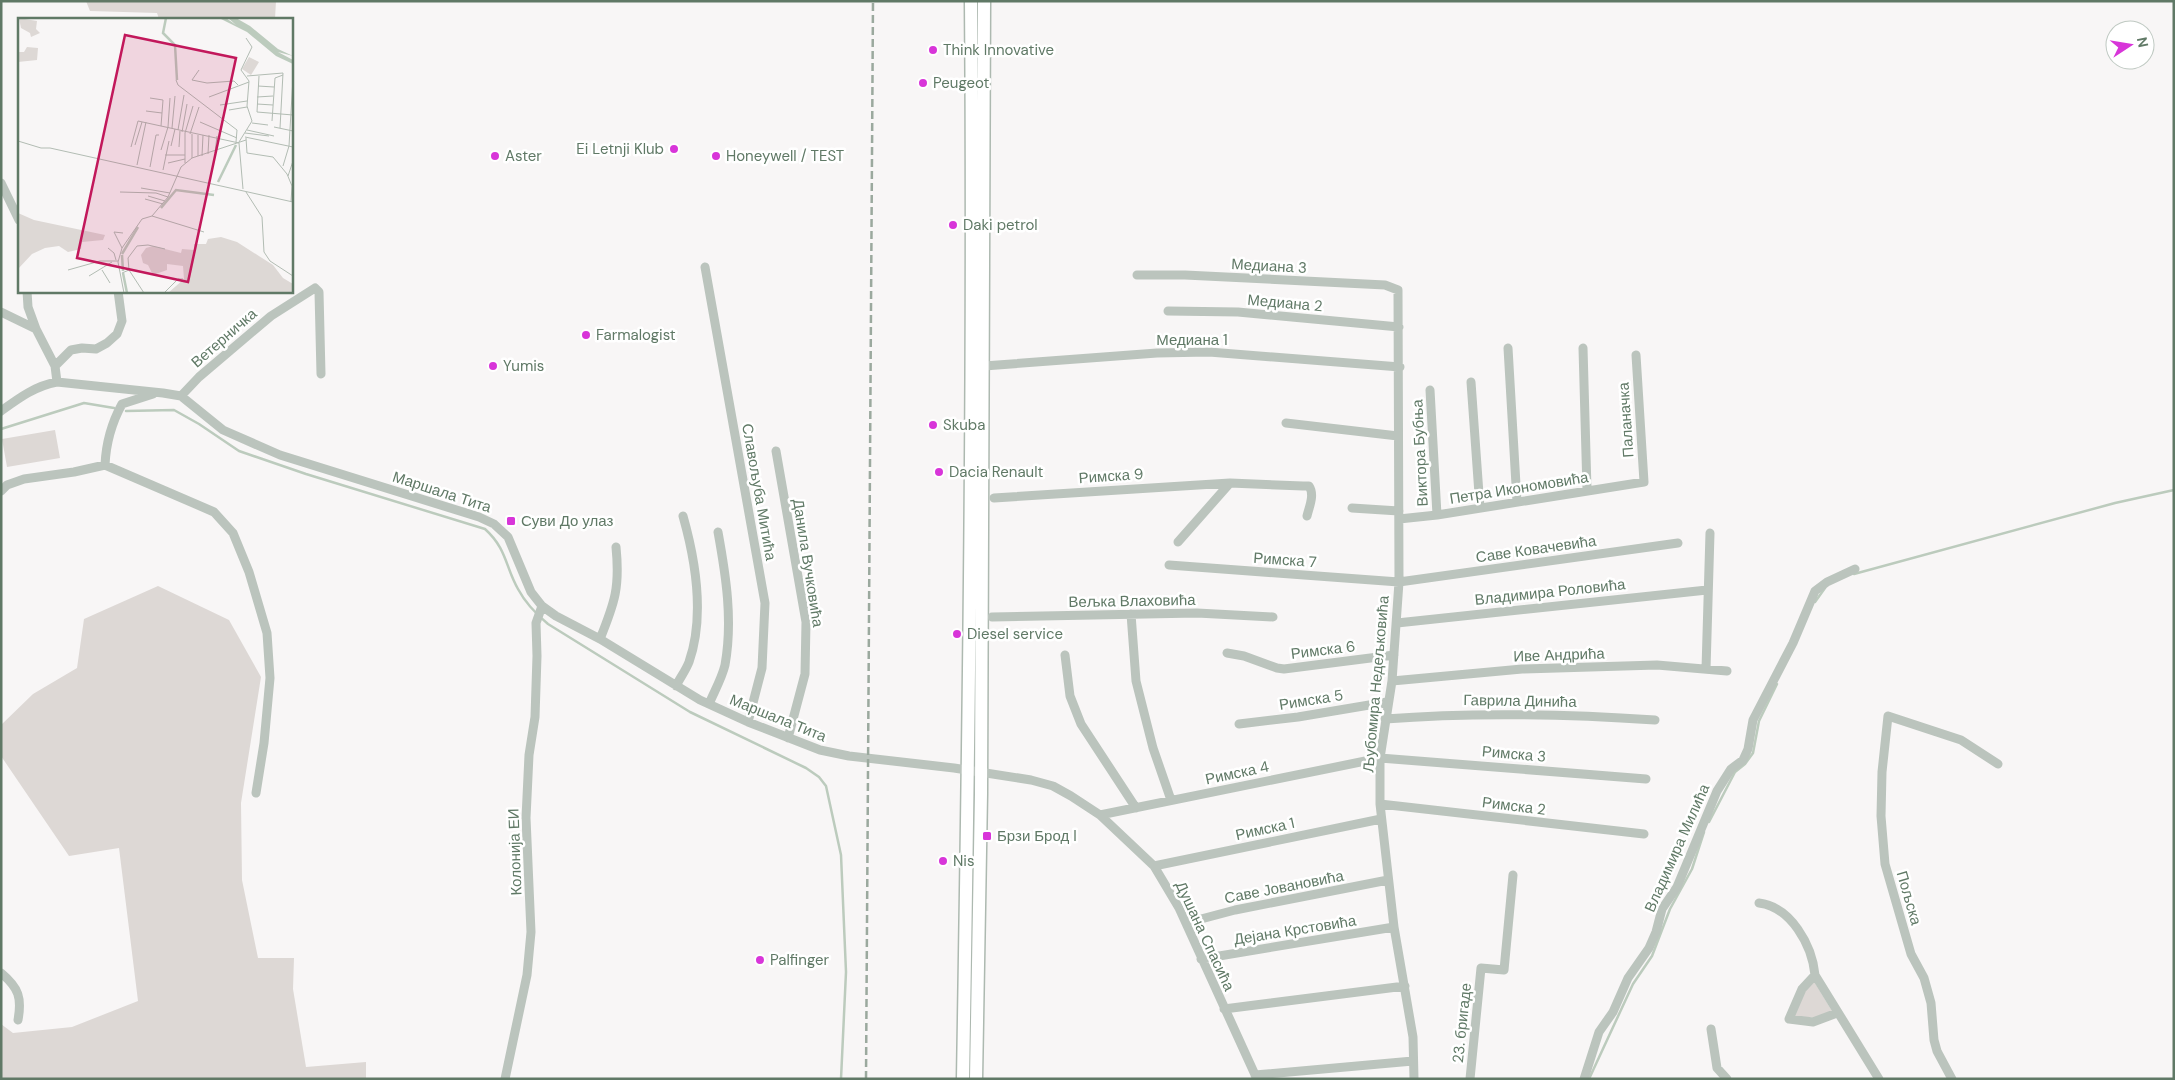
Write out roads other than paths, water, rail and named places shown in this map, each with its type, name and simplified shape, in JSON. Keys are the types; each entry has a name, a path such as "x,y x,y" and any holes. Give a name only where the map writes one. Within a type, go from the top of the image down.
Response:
{"main road":[{"path":"964,1079 973,198 971,1"},
{"path":"976,1079 981,772 984,1"}],"street":[{"path":"1,183 18,218"},
{"name":"Славољуба Митића","path":"705,267 765,603 762,668 748,722"},
{"name":"Медиана 3","path":"1138,275 1185,275 1385,285 1398,290"},
{"name":"Ветерничка","path":"181,396 199,377 271,316 315,288 319,292 320,374"},
{"name":"Љубомира Недељковића","path":"1398,290 1400,367 1398,436 1399,582 1392,681 1384,719 1380,758 1380,819 1394,927 1413,1037 1414,1079"},
{"path":"27,292 28,307 36,329 55,366 57,382"},
{"path":"55,366 71,350 82,348 96,349 107,343 117,334 122,321 118,292"},
{"name":"Медиана 2","path":"1168,311 1238,312 1399,327"},
{"path":"1,312 36,329"},
{"path":"1508,348 1517,502"},
{"path":"1583,348 1587,490"},
{"name":"Медиана 1","path":"984,366 1157,353 1209,352 1400,367"},
{"name":"Паланачка","path":"1636,356 1644,482"},
{"name":"Маршала Тита","path":"1,411 44,384 57,382 181,396 223,430 280,455 479,517 494,524 501,529 512,544 531,592 541,610 600,639 709,704 788,738 834,754 968,770"},
{"path":"1471,382 1480,508"},
{"name":"Виктора Бубња","path":"1430,390 1437,515"},
{"path":"105,465 105,449 113,420 122,404 144,396 163,393"},
{"path":"1286,423 1398,436"},
{"name":"Данила Вучковића","path":"776,451 806,622 805,674 788,738"},
{"path":"1,491 7,485 24,479 74,472 105,465 214,512 233,533 249,572 267,633 270,678 264,744 256,793"},
{"name":"Петра Икономовића","path":"1352,508 1399,515 1437,515 1644,482"},
{"path":"1178,542 1230,483"},
{"name":"Римска 9","path":"994,498 1230,483 1309,486 1312,495 1307,516"},
{"path":"676,686 688,664 696,640 696,578 683,516"},
{"path":"709,704 724,667 729,619 726,572 718,532"},
{"path":"1706,669 1710,533"},
{"name":"Саве Ковачевића","path":"1399,582 1678,543"},
{"path":"600,639 611,612 619,576 616,548"},
{"name":"Римска 7","path":"1169,565 1399,582"},
{"name":"Владимира Милића","path":"1584,1079 1598,1032 1613,1012 1628,978 1656,932 1662,909 1677,887 1717,791 1731,769 1743,760 1748,749 1754,720 1793,643 1815,591 1827,582 1855,569"},
{"name":"Владимира Роловића","path":"1397,623 1707,590"},
{"name":"Колонија ЕИ","path":"505,1079 527,975 531,932 526,818 529,755 535,717 536,623 541,610"},
{"path":"1131,614 1136,681 1153,748 1171,800"},
{"name":"Вељка Влаховића","path":"992,617 1217,614 1273,617"},
{"name":"Римска 6","path":"1227,653 1244,656 1284,669 1394,655"},
{"path":"1065,655 1070,696 1081,724 1099,753 1118,777 1136,808"},
{"name":"Иве Андрића","path":"1392,681 1522,669 1657,665 1727,671"},
{"name":"Римска 5","path":"1239,724 1298,717 1387,702"},
{"name":"Гаврила Динића","path":"1384,719 1452,714 1570,714 1655,720"},
{"name":"Пољска","path":"1952,1079 1937,1051 1934,1040 1931,1002 1926,986 1911,954 1885,864 1882,772 1888,716 1961,740 1998,764"},
{"name":"Римска 4","path":"1100,815 1380,758"},
{"name":"Римска 3","path":"1380,758 1646,779"},
{"name":"Душана Спасића","path":"968,770 1031,780 1053,786 1100,815 1154,866 1186,923 1256,1077"},
{"name":"Римска 2","path":"1380,804 1644,834"},
{"name":"Римска 1","path":"1154,866 1380,819"},
{"name":"23. бригаде","path":"1470,1079 1481,968 1504,970 1513,875"},
{"name":"Саве Јовановића","path":"1186,923 1235,910 1388,880"},
{"path":"1759,903 1777,908 1794,925 1808,948 1815,975 1879,1079"},
{"name":"Дејана Крстовића","path":"1201,959 1394,927"},
{"path":"1,973 12,983 22,1001 18,1020"},
{"path":"1815,975 1802,989 1789,1019 1813,1022 1837,1013"},
{"path":"1224,1009 1405,986"},
{"path":"1711,1029 1717,1068 1727,1079"},
{"path":"1256,1077 1413,1061"}],"waterway":[{"path":"1,429 84,403 114,408"},
{"path":"126,411 174,410 239,451 306,474 485,529 502,551 514,581 524,599 548,624 690,712 806,768 819,777 826,786 841,855 846,972 841,1079"},
{"path":"1854,574 2115,503 2174,490"},
{"path":"1815,602 1825,588"},
{"path":"1709,822 1735,772 1745,764 1753,753 1759,721 1777,684"},
{"path":"1589,1079 1633,984 1652,956 1670,909 1692,869 1704,832"}],"railway":[{"path":"866,1079 873,1"}],"place":[{"name":"Think Innovative","path":"933,50"},
{"name":"Peugeot","path":"923,83"},
{"name":"Ei Letnji Klub","path":"674,149"},
{"name":"Aster","path":"495,156"},
{"name":"Honeywell / TEST","path":"716,156"},
{"name":"Daki petrol","path":"953,225"},
{"name":"Farmalogist","path":"586,335"},
{"name":"Yumis","path":"493,366"},
{"name":"Skuba","path":"933,425"},
{"name":"Dacia Renault","path":"939,472"},
{"name":"Суви До улаз","path":"511,521"},
{"name":"Diesel service","path":"957,634"},
{"name":"Брзи Брод I","path":"987,836"},
{"name":"Nis","path":"943,861"},
{"name":"Palfinger","path":"760,960"}]}
